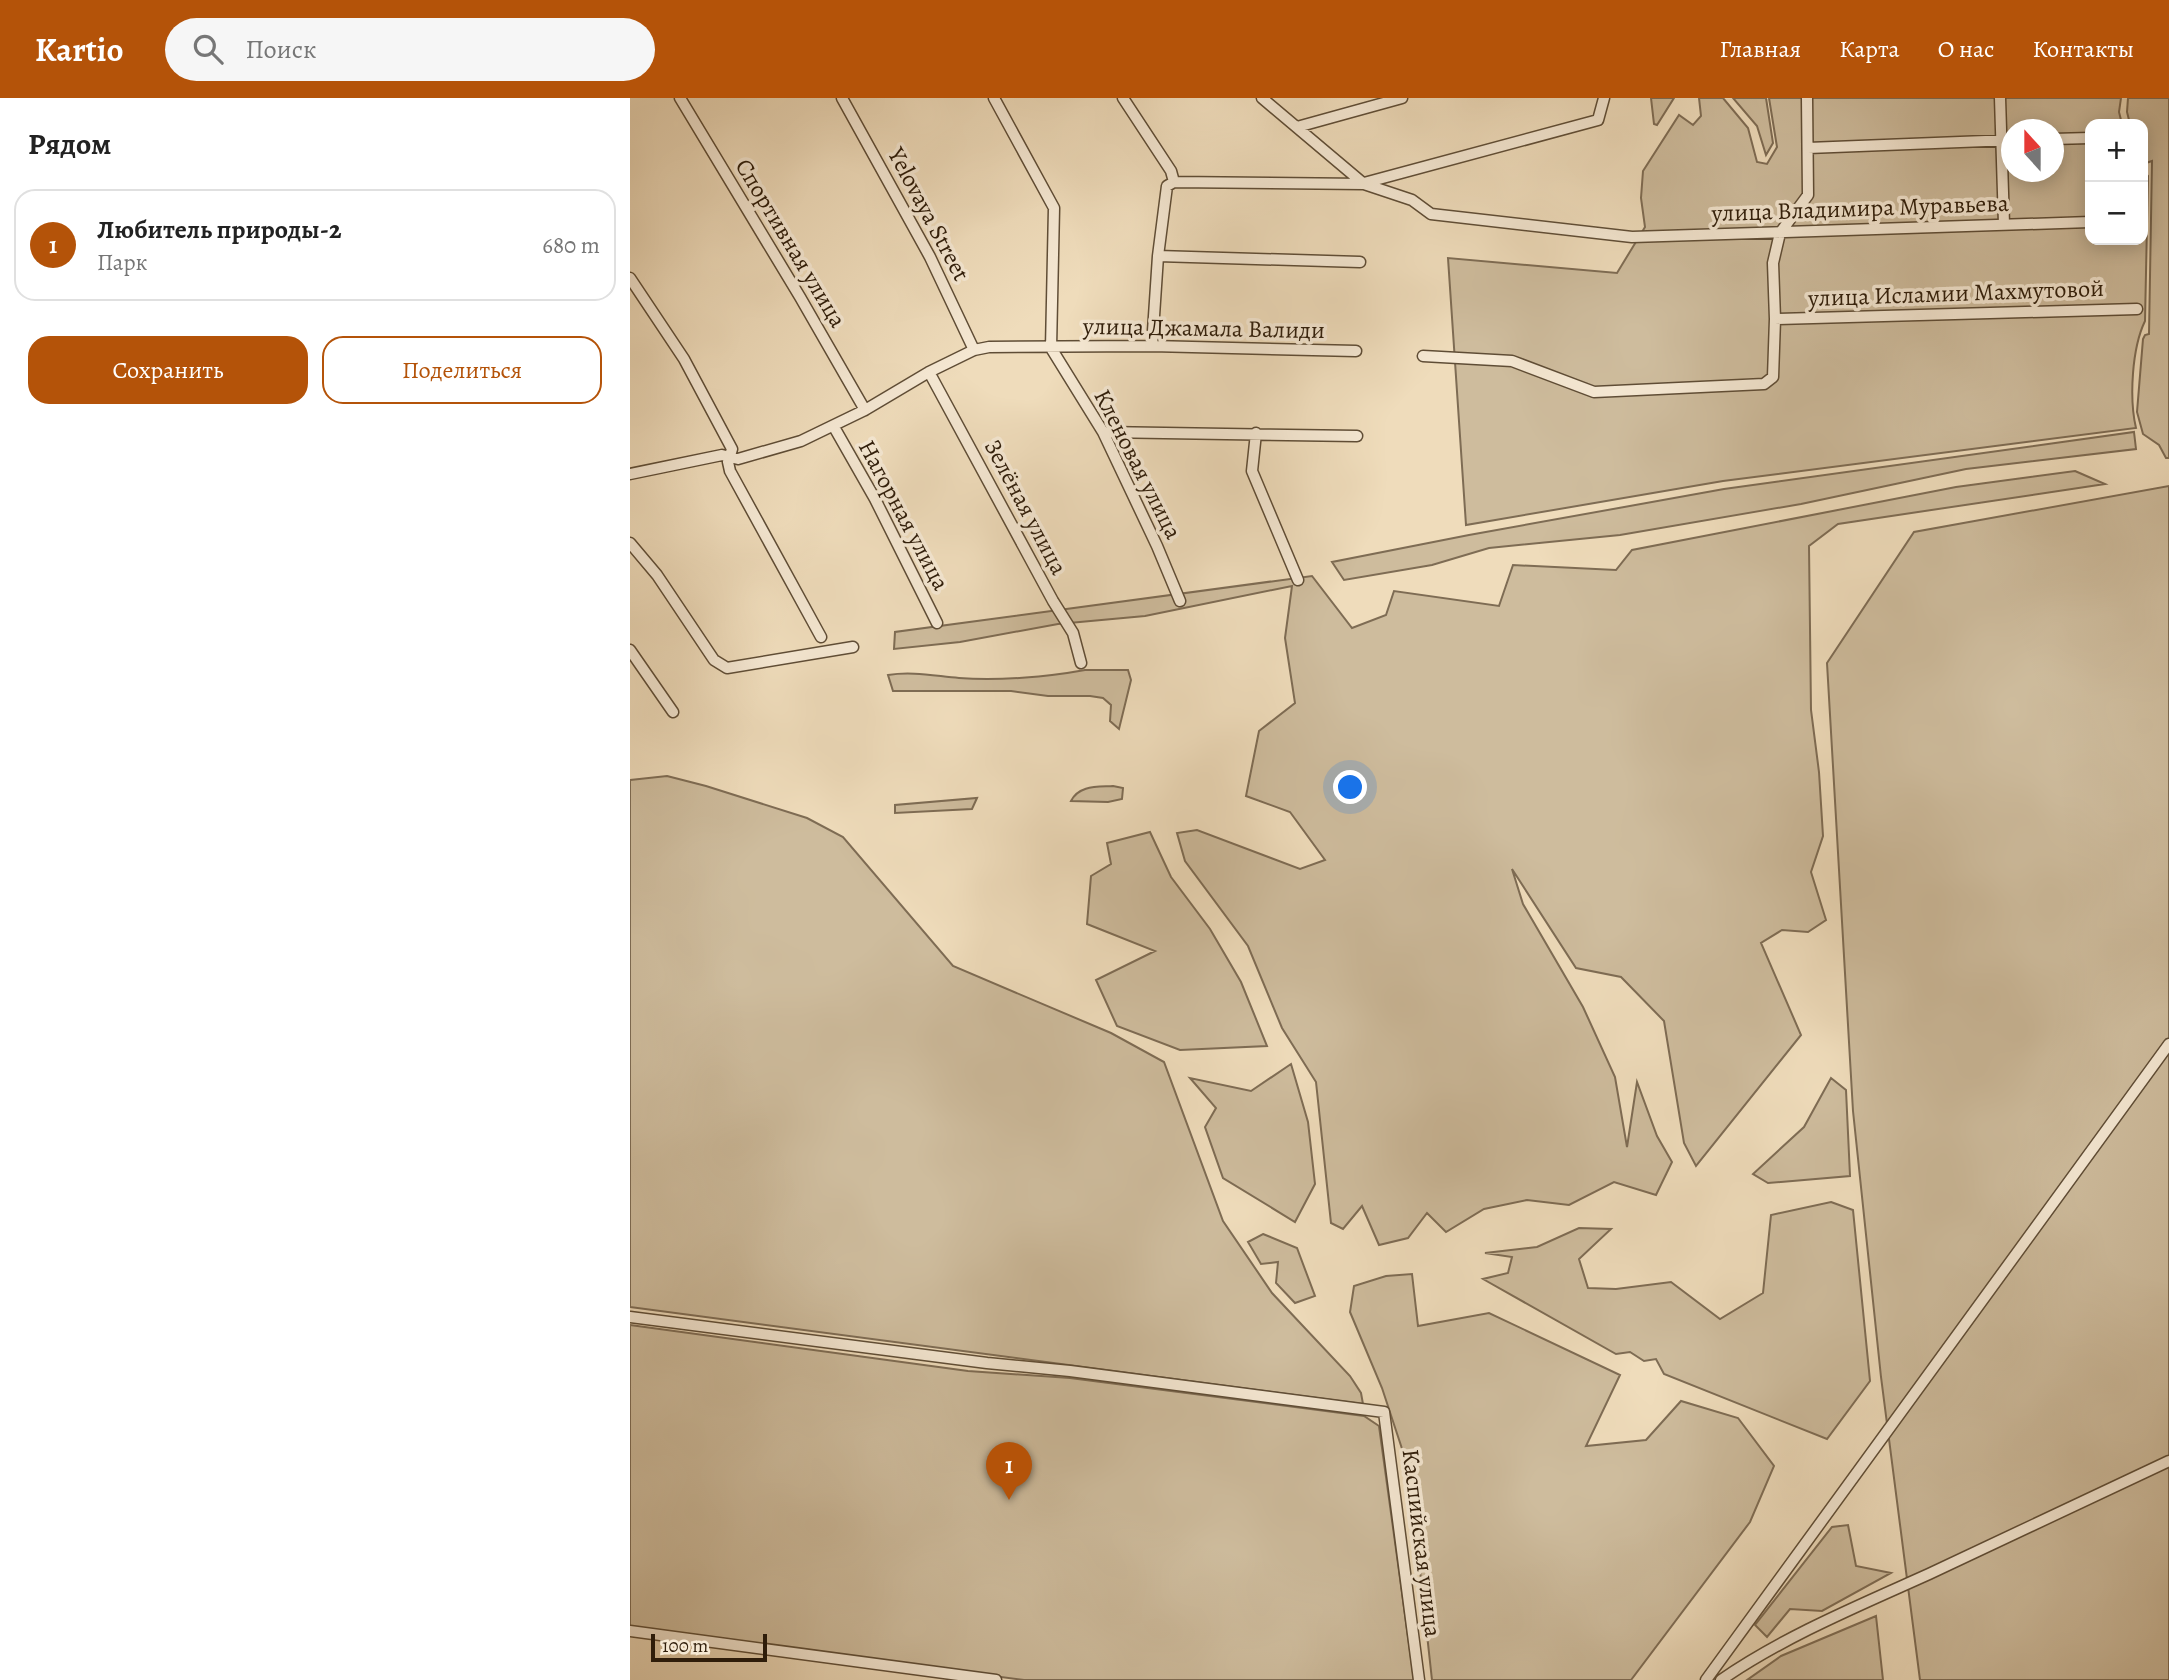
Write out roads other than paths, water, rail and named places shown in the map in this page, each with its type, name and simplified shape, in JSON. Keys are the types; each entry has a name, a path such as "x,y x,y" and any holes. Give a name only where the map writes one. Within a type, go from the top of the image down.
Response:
{"street":[{"name":"Спортивная улица","path":"680,98 800,297 864,410"},
{"name":"Yelovaya Street","path":"842,98 930,257 974,350"},
{"path":"994,98 1054,208 1051,348"},
{"path":"1123,98 1171,171 1174,182"},
{"path":"1262,98 1364,184"},
{"path":"1297,127 1402,98"},
{"path":"1152,346 1158,256 1167,186 1174,182 1364,184 1598,120 1604,98"},
{"path":"1423,356 1513,361 1594,392 1765,384 1773,377 1776,319 1773,263 1780,233 1808,195 1807,98"},
{"path":"2000,98 2003,119"},
{"path":"2064,139 2085,138"},
{"path":"1808,148 2001,141"},
{"path":"2004,224 2005,182"},
{"name":"улица Владимира Муравьева","path":"1364,184 1412,200 1431,214 1632,237 2085,222"},
{"path":"1158,256 1360,262"},
{"path":"630,278 684,359 732,449 728,462 730,471 821,637"},
{"name":"улица Исламии Махмутовой","path":"1776,319 2137,309"},
{"name":"улица Джамала Валиди","path":"974,350 989,347 1152,346 1356,351"},
{"name":"Кленовая улица","path":"1051,348 1103,432 1180,601"},
{"path":"630,474 722,454 738,459 801,441 834,427 929,372 974,350"},
{"name":"Зелёная улица","path":"929,372 1073,633 1082,663"},
{"name":"Нагорная улица","path":"834,427 875,499 937,623"},
{"path":"1103,432 1357,436"},
{"path":"1256,433 1252,471 1298,580"},
{"path":"632,550 657,575 714,660 727,668 853,647"},
{"path":"630,650 673,712"},
{"path":"1706,1680 2169,1044"},
{"name":"Каспийская улица","path":"630,1317 1384,1412 1419,1680"},
{"path":"1721,1680 1747,1662 1830,1619 2169,1461"},
{"path":"630,1631 996,1680"}],"place":[{"name":"Любитель природы-2","path":"1009,1500"}]}
